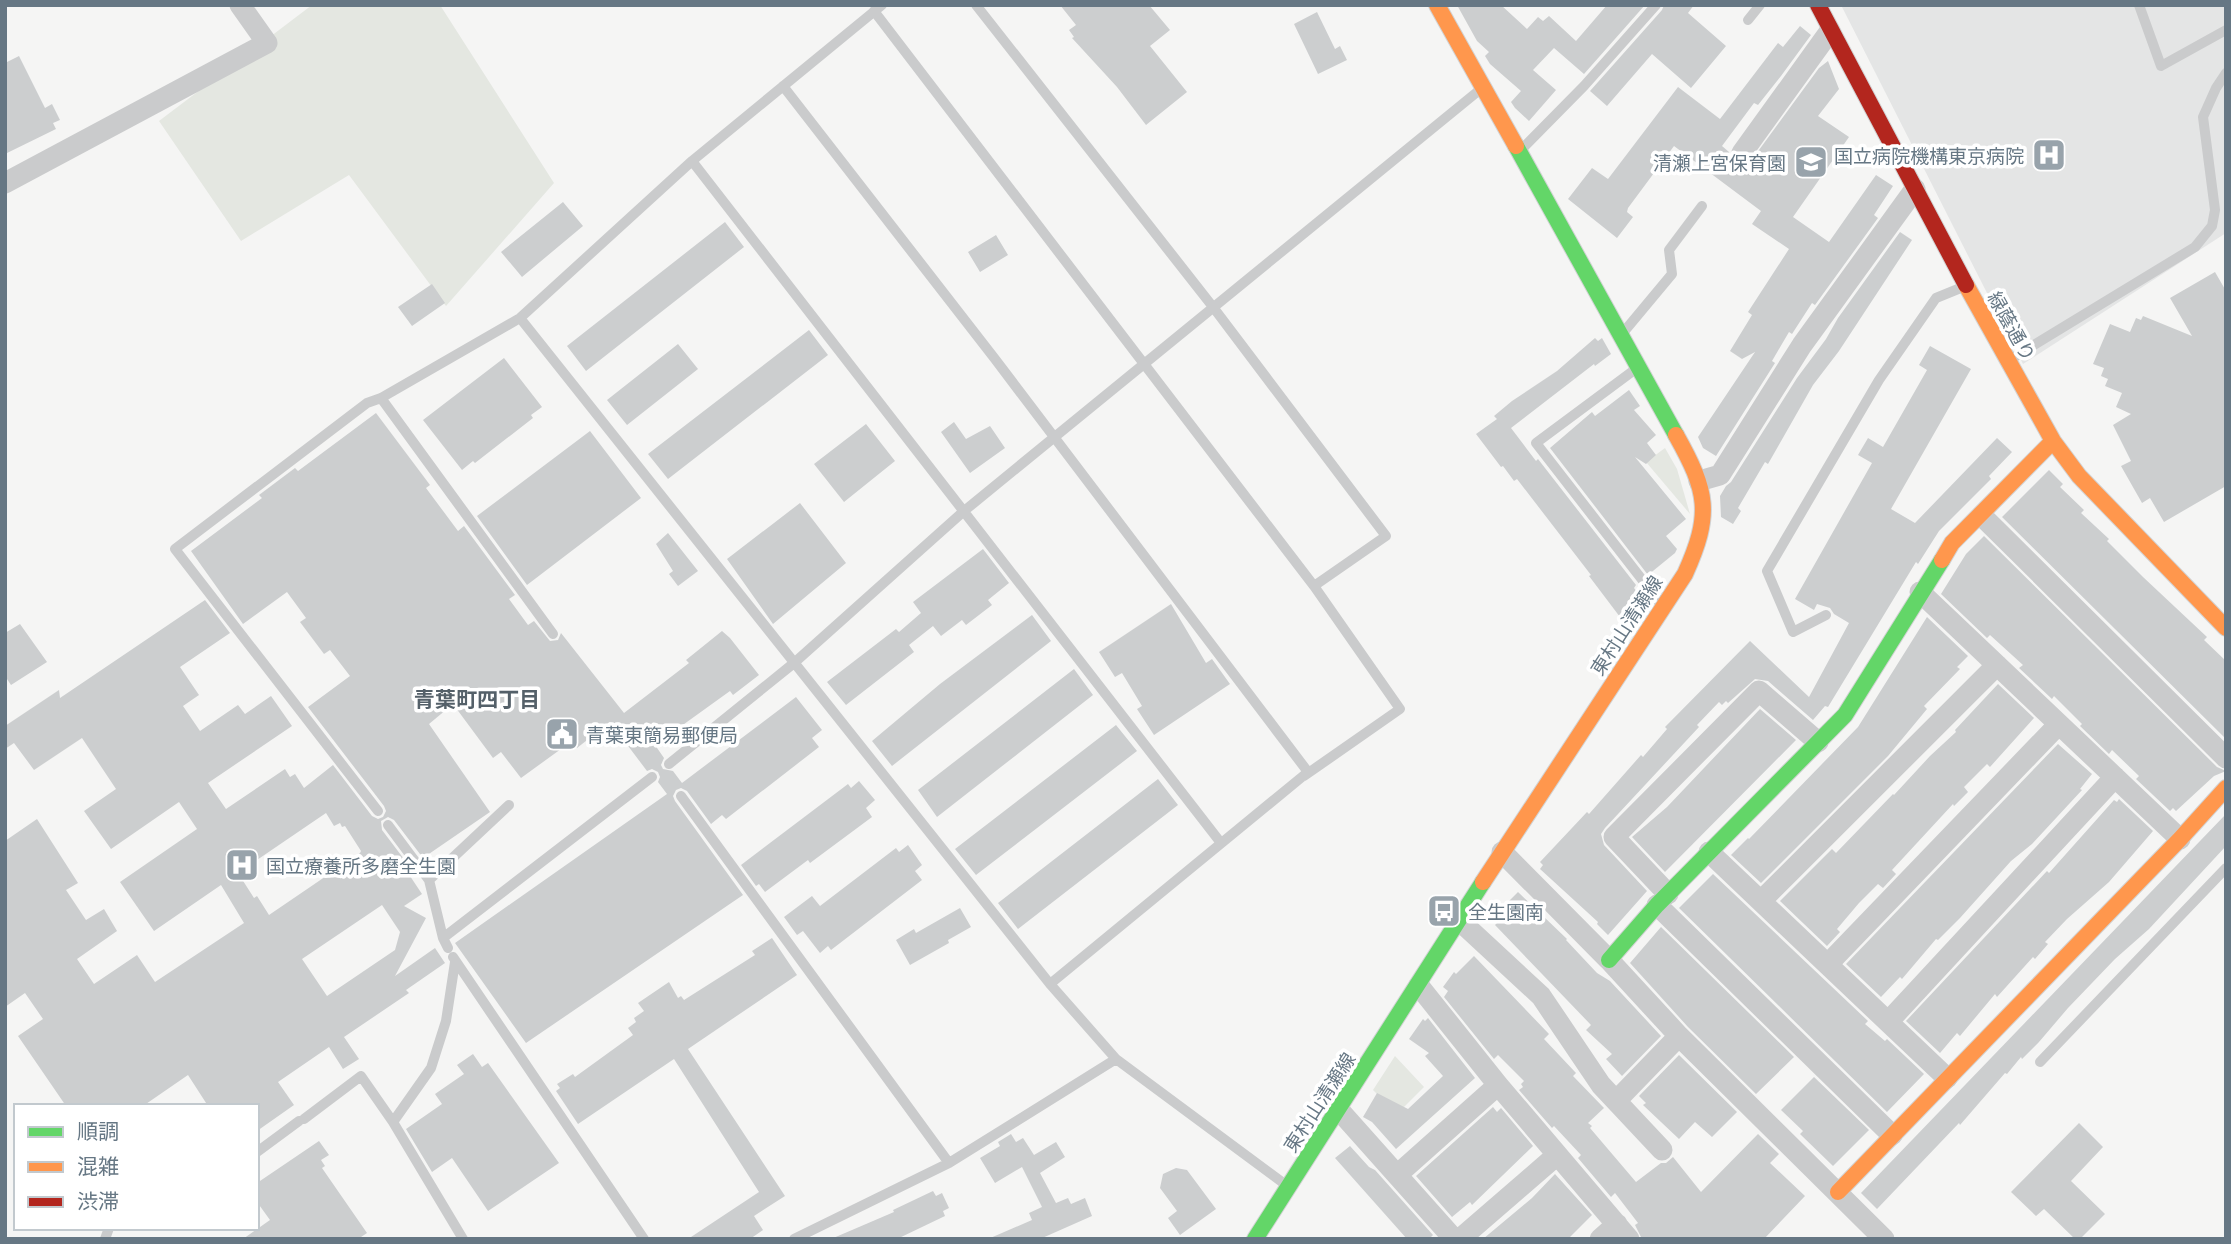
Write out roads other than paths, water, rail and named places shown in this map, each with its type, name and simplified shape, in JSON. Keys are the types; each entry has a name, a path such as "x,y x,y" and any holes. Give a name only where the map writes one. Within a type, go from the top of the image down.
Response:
{"street":[{"path":"5,183 267,43 240,5"},
{"name":"東村山清瀬線","path":"1255,1239 1419,986 1502,852 1685,573 1700,541 1706,512 1699,481 1684,449 1437,5"},
{"name":"緑蔭通り","path":"1818,5 1966,286 2053,441 2079,476 2226,628"},
{"path":"1742,153 1830,31"},
{"path":"1699,481 1720,475 1802,345 1915,189"},
{"path":"1609,960 1663,899 1845,715 1952,543 1982,516 2053,441"},
{"path":"1982,516 2226,758"},
{"path":"1920,592 2180,839"},
{"path":"1761,901 1997,665"},
{"path":"1818,742 1759,691 1614,837 1663,899 1892,1135"},
{"path":"1828,964 2059,724"},
{"path":"1888,1022 2115,777"},
{"path":"1838,1192 2180,839 2226,788"},
{"path":"1502,852 1609,960 1679,1036 1884,1239"},
{"path":"1709,852 1947,1078"},
{"path":"1460,921 1541,996 1601,1085 1662,1150"},
{"path":"1419,986 1623,1232 1600,1239"},
{"path":"1616,1101 1679,1036"},
{"path":"1397,1175 1499,1085"},
{"path":"1339,1110 1454,1239"},
{"path":"1460,1239 1557,1155"}],"lane":[{"path":"976,5 1213,307 1386,536 1314,586"},
{"path":"1518,153 1584,86 1656,5"},
{"path":"1748,20 1760,5"},
{"path":"2139,5 2161,66 2226,30"},
{"path":"378,811 175,549 368,403 520,318 692,161 878,8 1143,365 1314,586 1400,709 1303,777 1050,984"},
{"path":"2008,361 2195,247 2205,238 2212,226 2215,210 2203,117 2226,73"},
{"path":"783,86 995,359 1308,772 1303,777"},
{"path":"669,764 794,663 964,511 1482,87"},
{"path":"692,161 1221,843"},
{"path":"1620,336 1672,274 1669,250 1702,206"},
{"path":"1826,615 1793,632 1767,571 1879,380 1936,298 1966,286"},
{"path":"520,318 1050,984 1116,1059 1288,1188"},
{"path":"1637,368 1536,443 1663,606"},
{"path":"381,398 553,634"},
{"path":"393,1122 431,1068 446,1021 450,951 652,777"},
{"path":"681,796 949,1163"},
{"path":"429,880 509,804"},
{"path":"388,825 429,880 450,951 644,1239"},
{"path":"2040,1062 2226,868"},
{"path":"794,1239 949,1163 1116,1059"},
{"path":"259,1151 361,1076 393,1122 459,1238"}],"place":[{"name":"国立病院機構東京病院","path":"2049,155"},
{"name":"清瀬上宮保育園","path":"1811,162"},
{"name":"青葉東簡易郵便局","path":"562,734"},
{"name":"国立療養所多磨全生園","path":"242,865"},
{"name":"全生園南","path":"1444,911"}],"district":[{"name":"青葉町四丁目","path":"477,699"}]}
